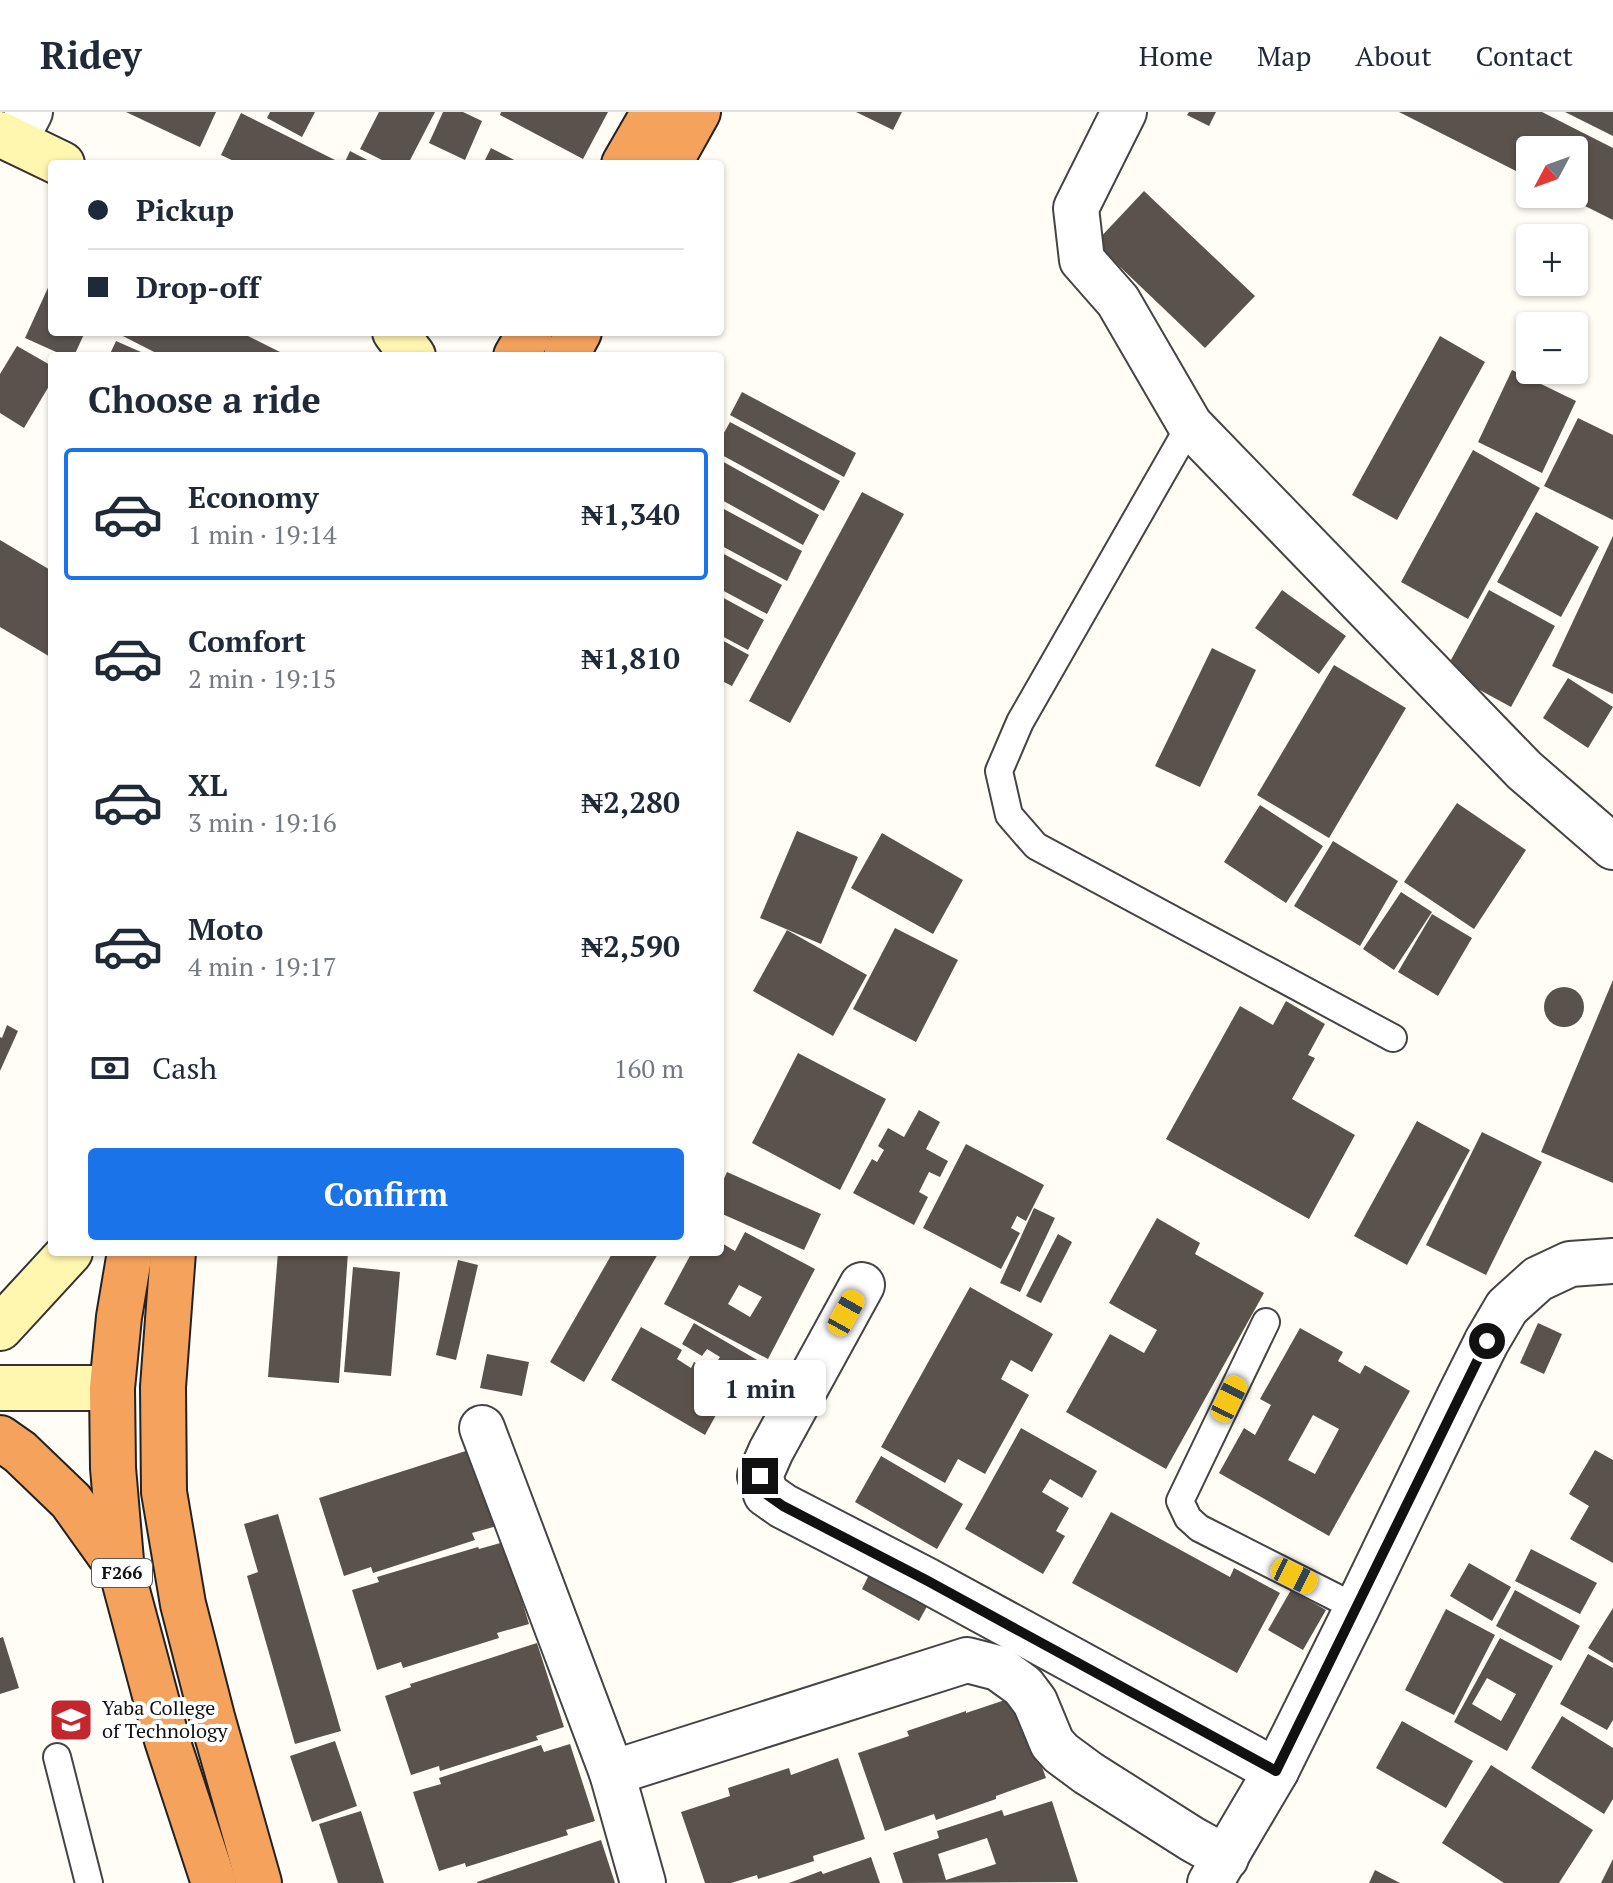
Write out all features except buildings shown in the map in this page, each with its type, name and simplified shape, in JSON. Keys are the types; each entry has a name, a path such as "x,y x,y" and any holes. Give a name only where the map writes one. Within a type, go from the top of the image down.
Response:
{"highway":[{"path":"626,160 654,112"},
{"path":"671,160 698,112"},
{"name":"F266","path":"129,1256 112,1388 113,1468 122,1572 167,1740 214,1883"},
{"name":"F266","path":"173,1256 163,1387 164,1492 183,1604 259,1883"},
{"path":"0,1438 20,1452 71,1501 122,1572"}],"street":[{"path":"1124,112 1076,208 1082,260 1118,301 1190,425 1524,770 1613,847"},
{"path":"15,129 57,160"},
{"path":"0,1328 66,1256"},
{"path":"612,1773 967,1660 998,1668 1023,1686 1035,1702 1052,1743 1061,1753 1192,1839 1218,1870 1276,1771 1459,1397 1507,1307 1538,1279 1570,1264 1613,1261"},
{"path":"862,1285 771,1451 760,1476 766,1494 783,1506 926,1580 1276,1771"},
{"path":"0,1388 112,1388"},
{"path":"482,1428 612,1773 643,1883"}],"lane":[{"path":"1190,425 1020,722 999,771 1009,815 1036,846 1393,1038"},
{"path":"1266,1322 1180,1501 1188,1518 1199,1528 1357,1608"},
{"path":"57,1757 89,1883"}],"place":[{"name":"Yaba College of Technology","path":"71,1720"}],"route":[{"path":"760,1476 766,1494 783,1506 926,1580 1276,1771 1487,1341"}]}
